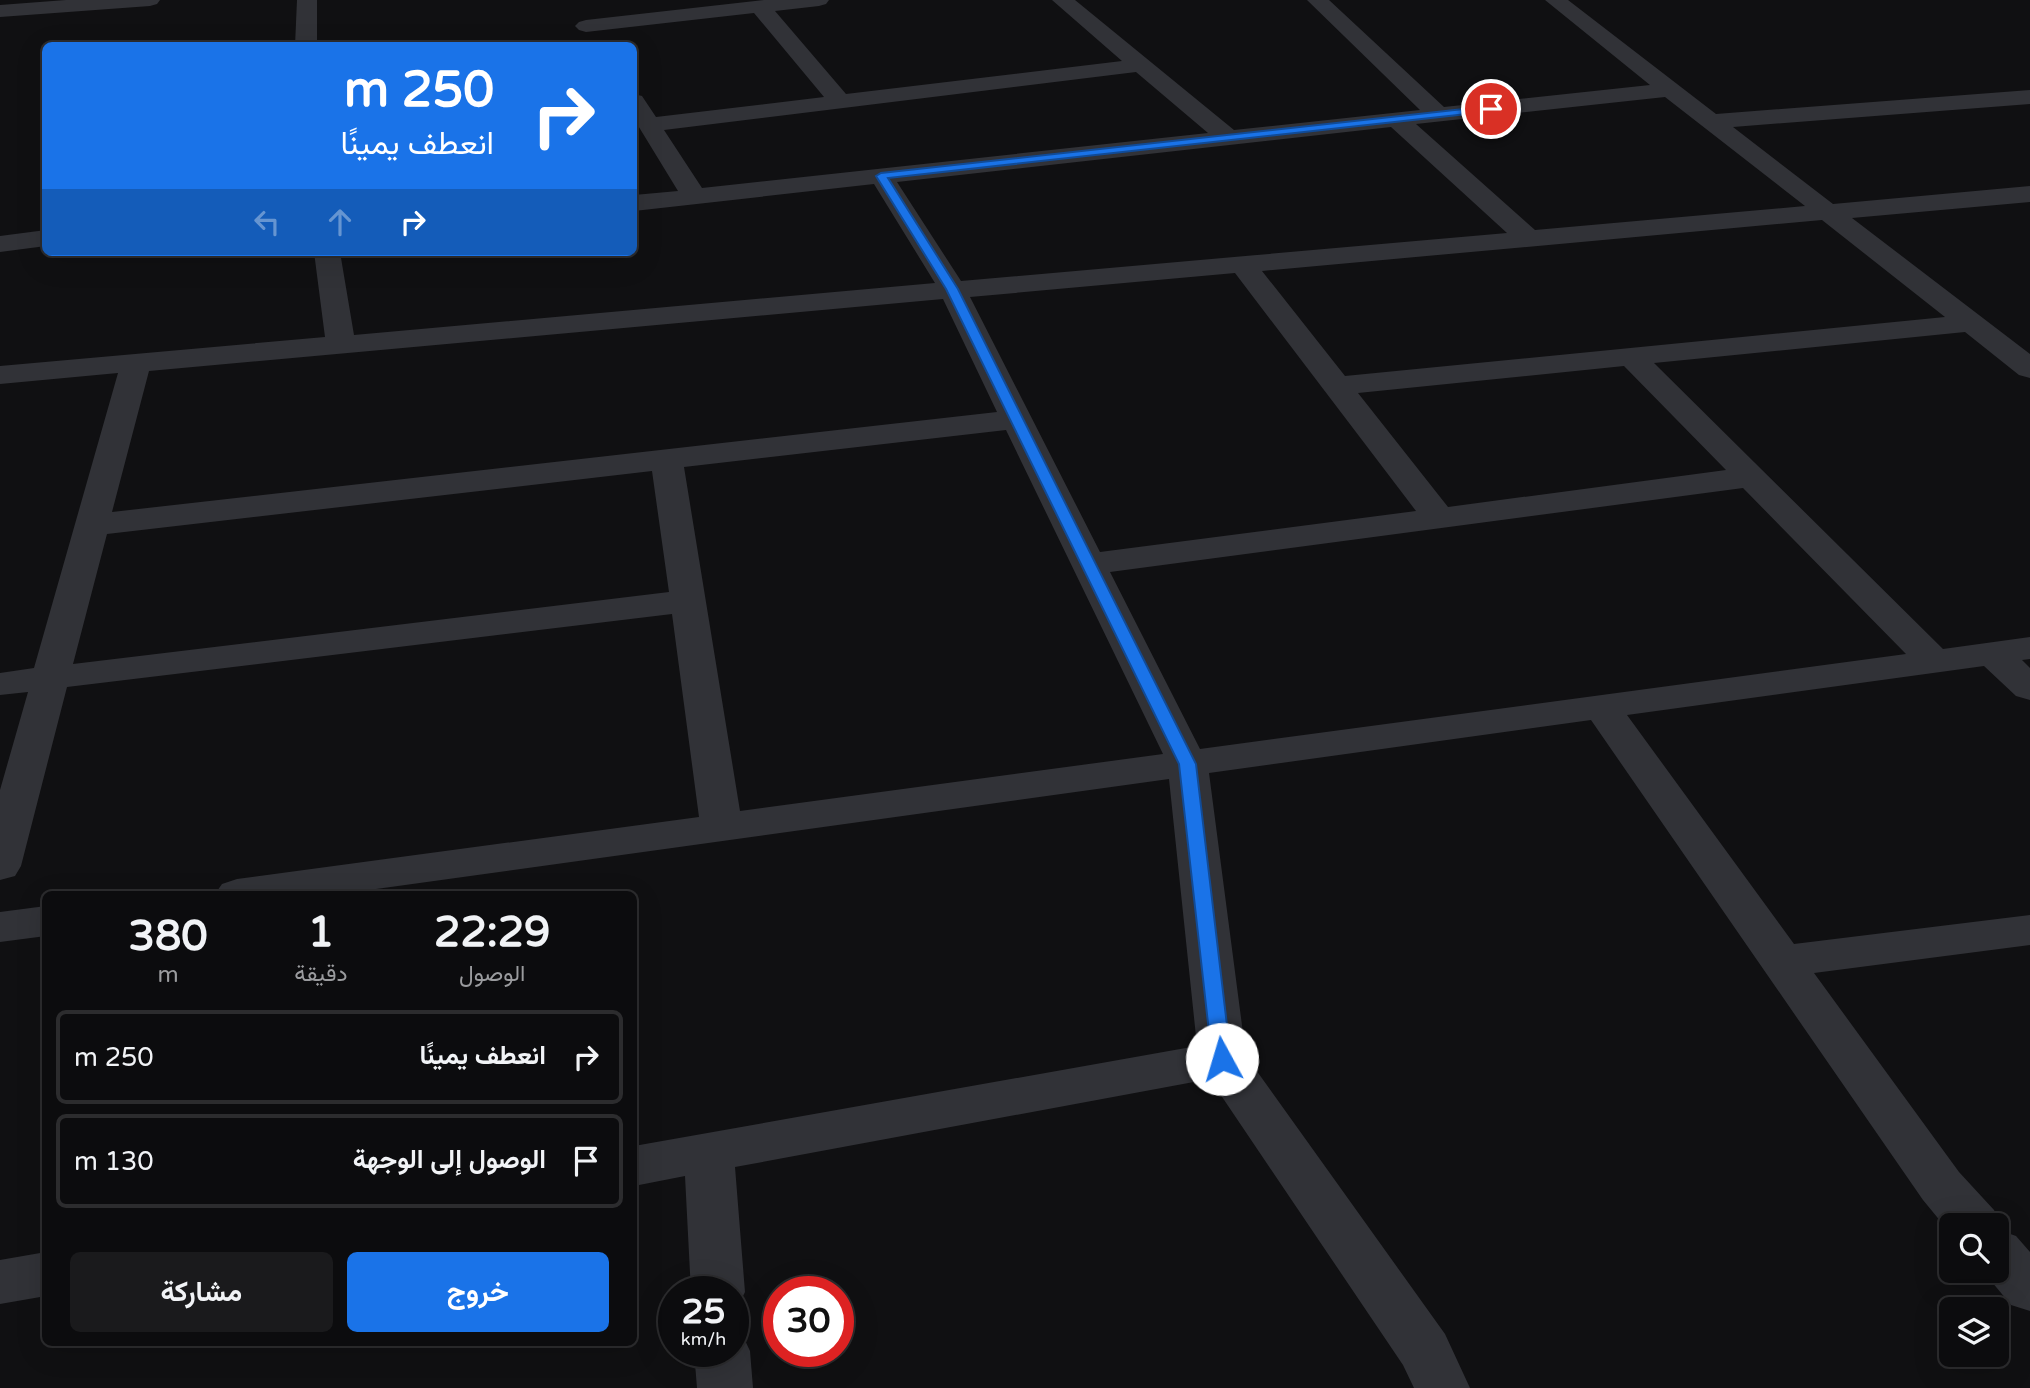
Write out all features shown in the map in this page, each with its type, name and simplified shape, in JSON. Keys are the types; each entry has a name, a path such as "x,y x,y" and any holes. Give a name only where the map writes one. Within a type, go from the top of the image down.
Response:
{"street":[{"path":"0,11 150,0"},
{"path":"306,42 307,0"},
{"path":"596,42 581,18 640,10 760,7 819,0"},
{"path":"1062,0 1229,138"},
{"path":"1317,0 1439,115"},
{"path":"1556,0 2030,369"},
{"path":"760,7 840,102"},
{"path":"649,125 1142,65"},
{"path":"637,203 1673,89"},
{"path":"1714,121 2030,97"},
{"path":"637,105 694,196"},
{"path":"1396,120 1528,238"},
{"path":"881,176 952,289 1187,764 1222,1059 1425,1351 1442,1388"},
{"path":"0,374 2030,194"},
{"path":"0,244 42,238"},
{"path":"328,256 341,344"},
{"path":"1242,264 1440,518"},
{"path":"1337,386 1971,323"},
{"path":"1632,357 1934,661"},
{"path":"0,866 136,362"},
{"path":"92,525 1017,419"},
{"path":"667,459 722,828"},
{"path":"1089,564 1751,477"},
{"path":"0,684 688,601"},
{"path":"259,891 2011,650 2030,688"},
{"path":"1601,706 1941,1185 1965,1213"},
{"path":"0,927 42,921"},
{"path":"1782,961 2030,930"},
{"path":"637,1165 1222,1059"},
{"path":"709,1153 717,1276"},
{"path":"2009,1265 2030,1289"},
{"path":"0,1282 42,1275"},
{"path":"723,1367 725,1388"}],"route":[{"path":"1222,1059 1187,764 952,289 881,176 1491,109"}]}
